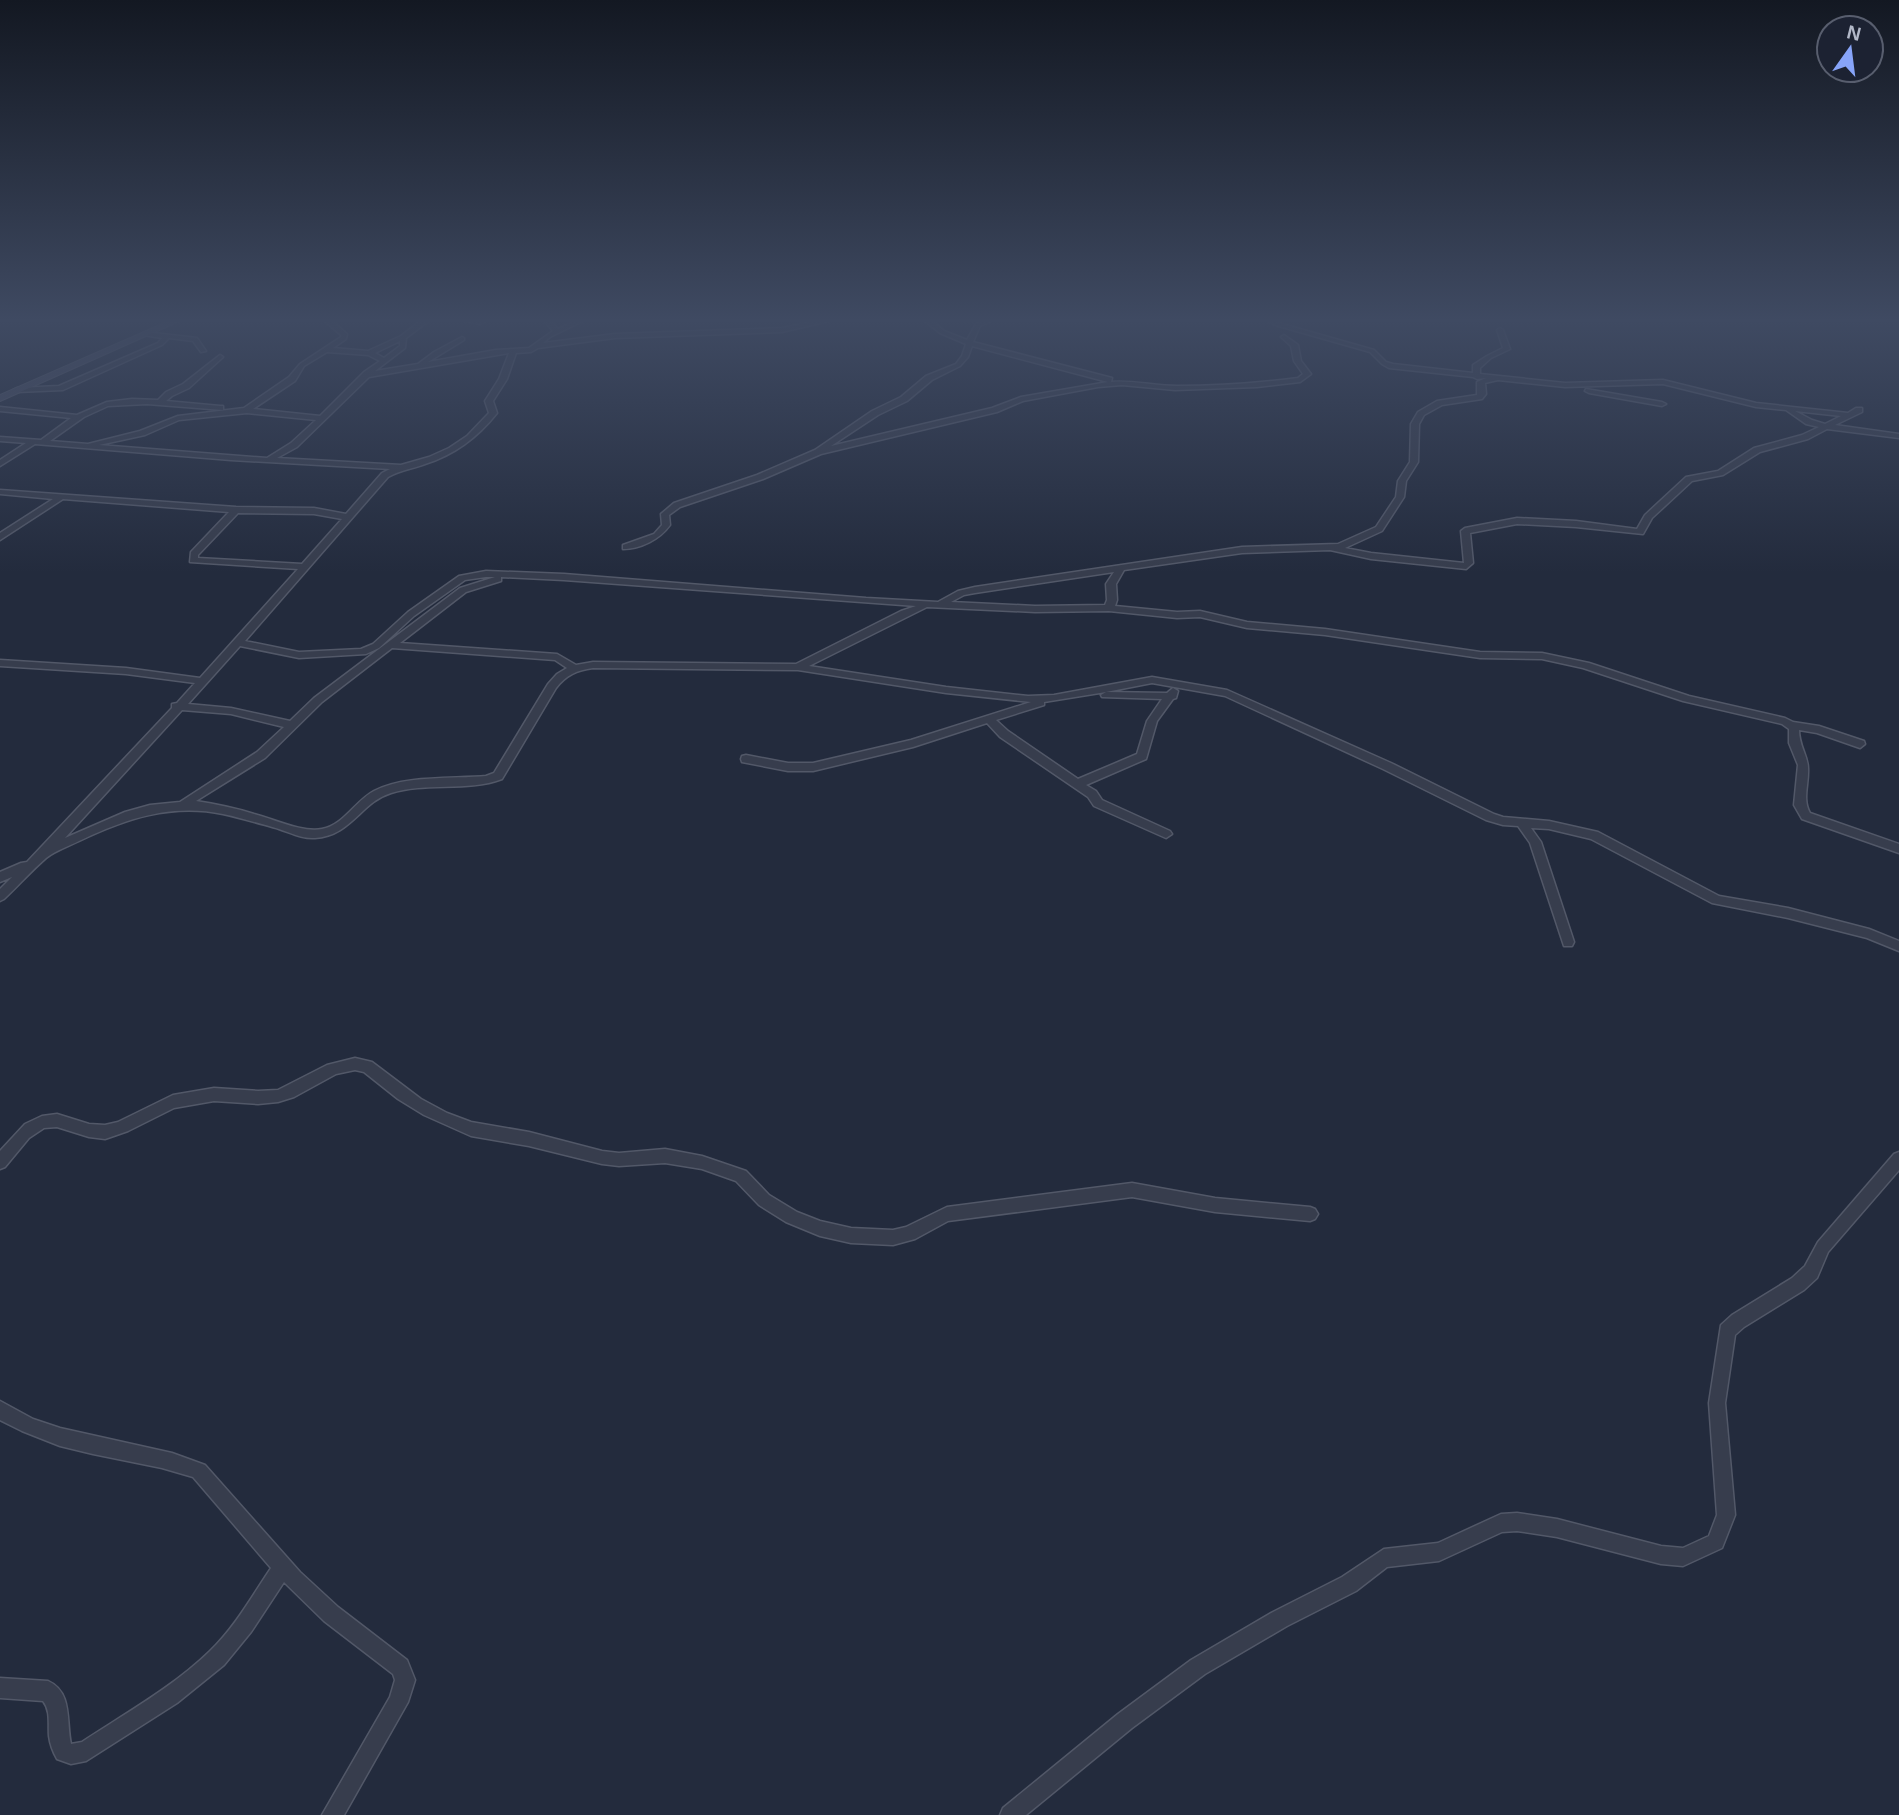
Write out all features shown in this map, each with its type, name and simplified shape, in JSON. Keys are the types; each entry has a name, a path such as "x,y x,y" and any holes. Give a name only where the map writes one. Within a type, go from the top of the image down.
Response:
{"street":[{"path":"81,446 142,433 178,418 245,411 257,403"},
{"path":"269,460 294,445 337,403"},
{"path":"0,439 383,471 442,455 471,438 493,413 490,403"},
{"path":"818,452 895,403"},
{"path":"626,547 657,536 666,525 665,514 677,505 760,477 818,452 994,410 1012,403"},
{"path":"1333,548 1379,529 1385,522 1400,498 1402,481 1414,462 1415,424 1421,414 1442,403"},
{"path":"1655,403 1662,404"},
{"path":"1755,403 1779,408 1850,415"},
{"path":"42,443 79,417 106,404 158,404 321,418"},
{"path":"1779,408 1824,426 1899,436"},
{"path":"0,409 79,417"},
{"path":"798,667 904,613 975,590 1242,550 1333,548 1371,556 1466,566 1469,563 1464,533 1517,521 1640,532 1648,517 1682,484 1703,475 1720,473 1757,450 1805,437 1859,410"},
{"path":"0,464 32,443"},
{"path":"0,896 238,643 348,517 383,471"},
{"path":"0,492 236,510 314,511 348,517"},
{"path":"0,537 60,498"},
{"path":"236,510 194,554 193,560 306,566"},
{"path":"1109,608 1112,600 1111,584 1120,570"},
{"path":"238,643 299,655 363,652 376,646 411,614 462,578 486,574 564,577 839,599 1035,608 1109,608 1177,615 1208,615 1247,625 1325,632 1480,655 1542,656 1584,665 1668,694 1778,719 1860,744"},
{"path":"185,803 261,755 291,725 463,590 492,580 564,577"},
{"path":"390,645 557,657 573,667"},
{"path":"0,663 126,671 202,681"},
{"path":"0,877 120,818 150,808 185,803 219,809 311,834 341,827 383,791 398,786 494,778 503,771 552,686 560,675 573,667 798,667 946,690 1040,700 1152,680 1227,693 1490,817 1549,825 1594,835 1716,901 1788,913 1869,934 1899,946"},
{"path":"1077,784 1142,756 1152,721 1172,696 1175,684"},
{"path":"746,760 788,767 813,767 913,743 1032,704 1059,703 1077,696 1172,696"},
{"path":"176,706 230,711 291,725"},
{"path":"988,718 1004,734 1092,794 1101,804 1166,834"},
{"path":"1791,725 1796,732 1794,743 1803,765 1800,805 1806,816 1899,849"},
{"path":"1522,823 1535,842 1568,942"},
{"path":"0,1162 20,1139 42,1122 56,1121 97,1132 111,1130 163,1104 181,1099 209,1095 257,1098 281,1096 344,1066 361,1065 367,1066 401,1094 428,1111 473,1130 529,1139 612,1159 627,1161 667,1156 739,1175 763,1199 815,1229 894,1237 915,1233 934,1219 947,1214 1132,1190 1215,1205 1310,1214"},
{"path":"1010,1815 1125,1721 1198,1667 1280,1619 1349,1584 1384,1558 1439,1552 1501,1523 1509,1522 1557,1528 1661,1555 1683,1557 1716,1542 1726,1515 1717,1403 1727,1331 1798,1284 1811,1272 1823,1247 1899,1159"},
{"path":"0,1410 46,1432 111,1450 181,1462 198,1471 283,1567 331,1614 400,1667 405,1680 398,1702 332,1815"},
{"path":"0,1688 48,1691 57,1704 60,1746 64,1752 71,1754 86,1751 216,1659 232,1641 283,1567"}]}
